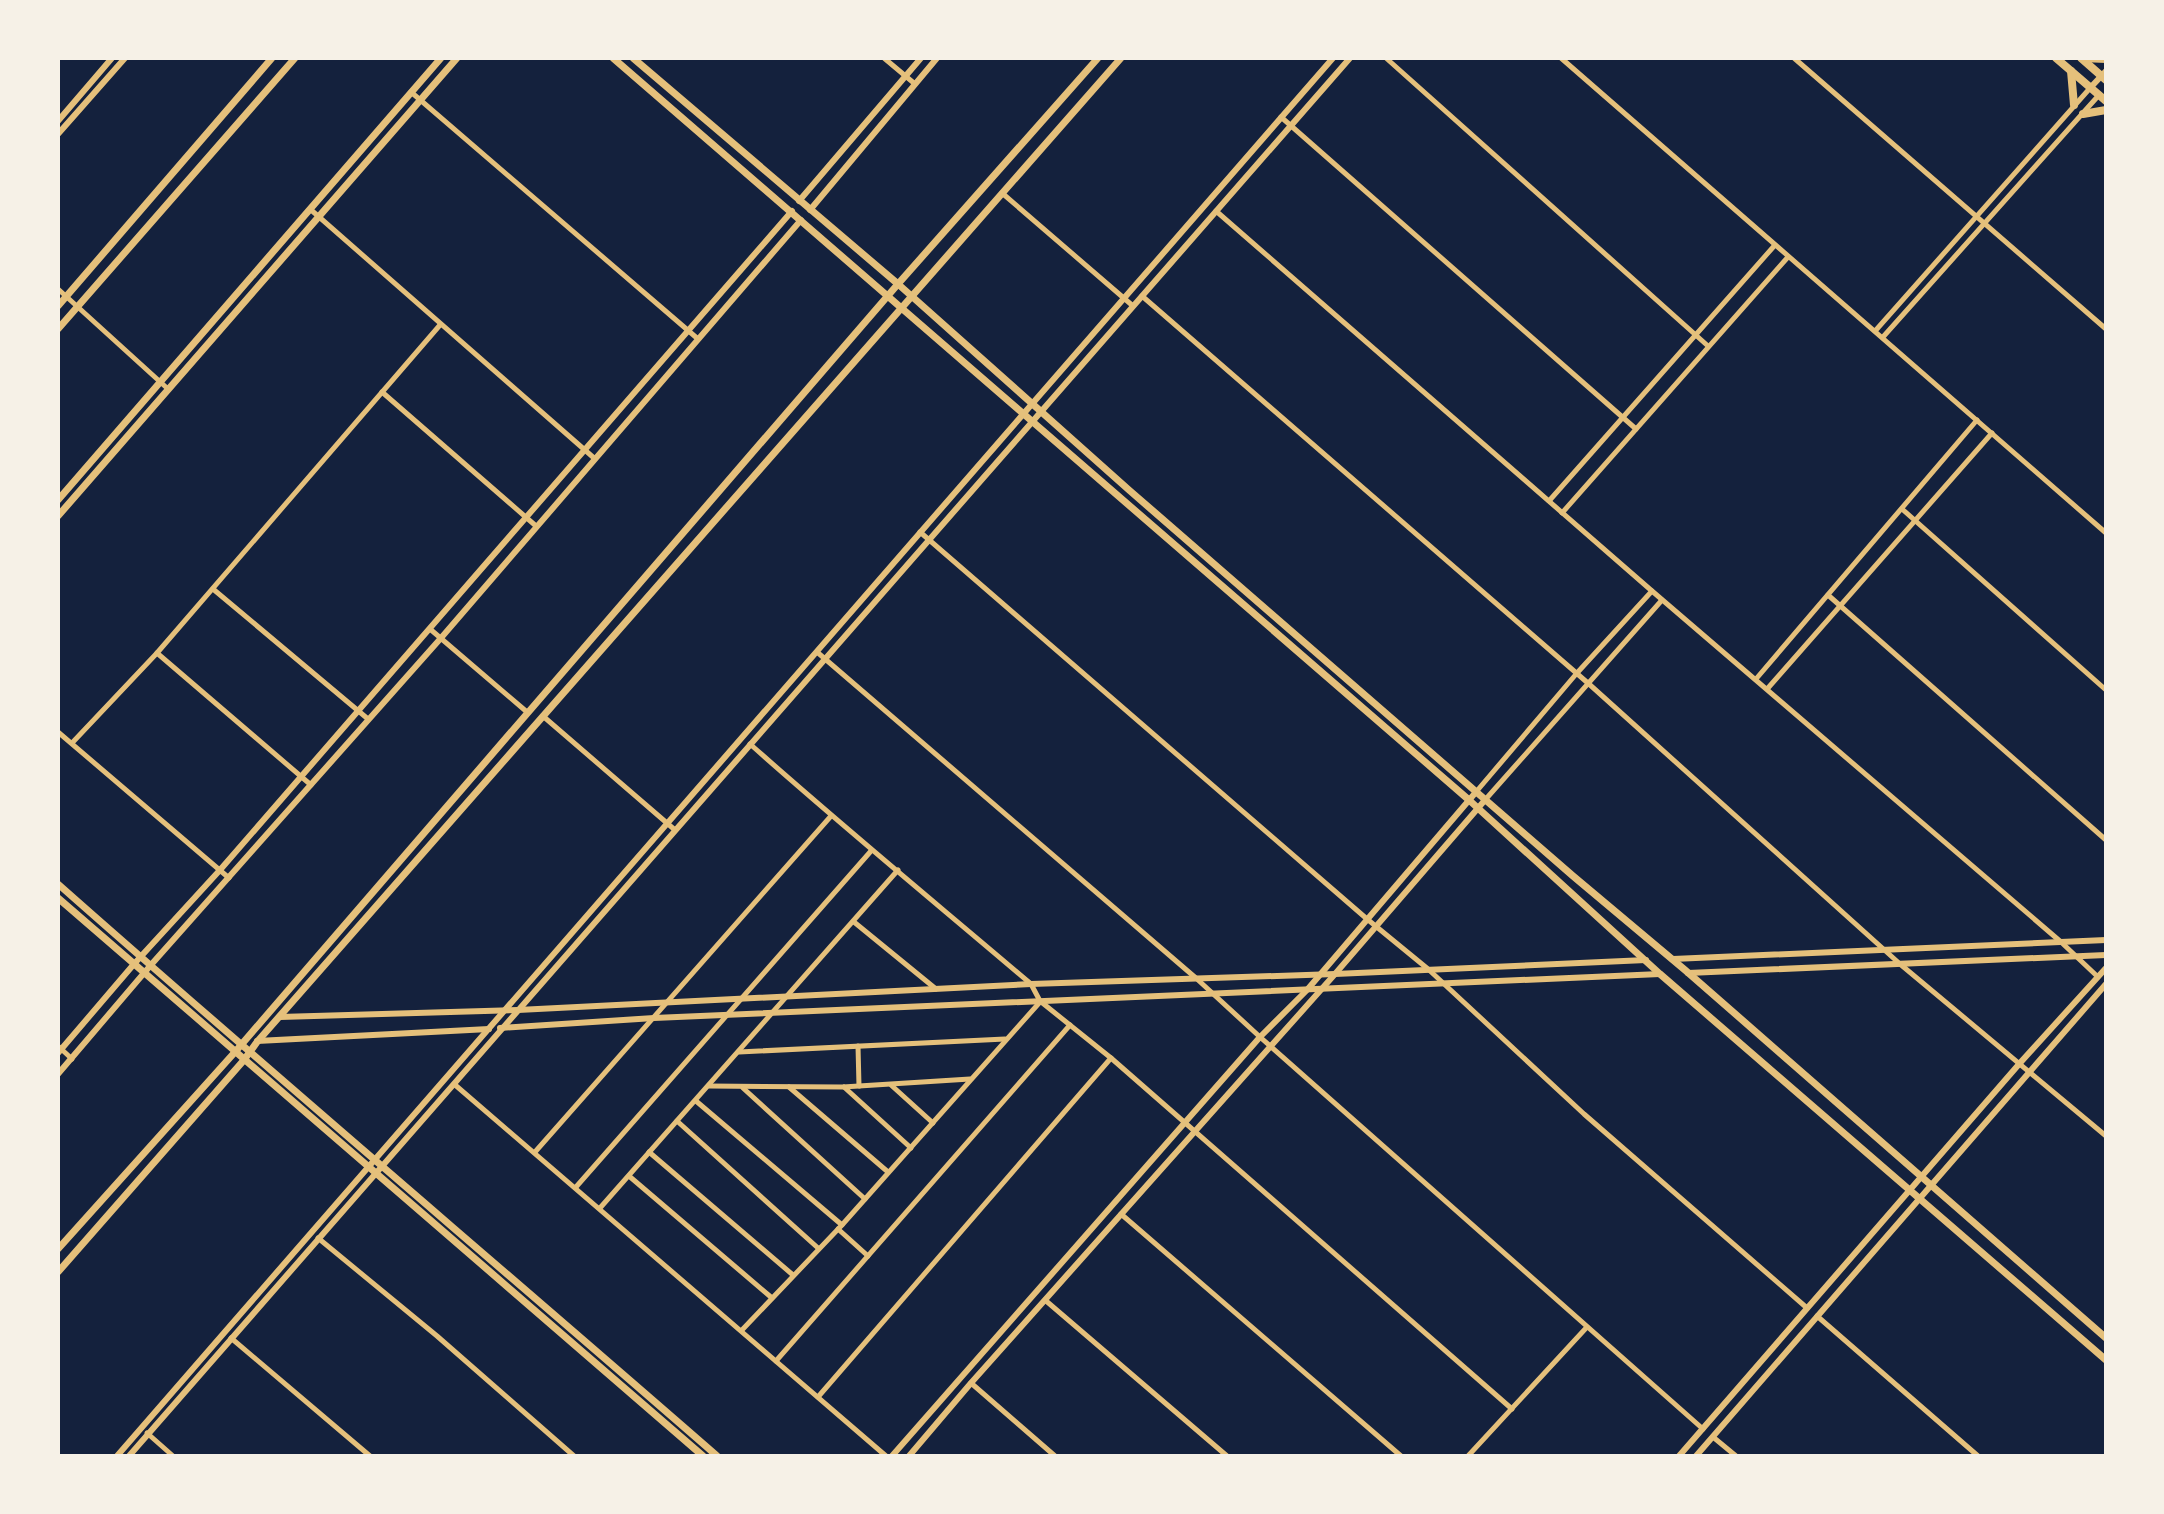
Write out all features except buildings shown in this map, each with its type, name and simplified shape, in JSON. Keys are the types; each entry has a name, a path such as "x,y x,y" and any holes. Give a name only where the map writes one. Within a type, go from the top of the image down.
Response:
{"main road":[{"path":"58,306 272,58"},
{"path":"58,329 295,58"},
{"path":"58,500 441,58"},
{"path":"58,516 457,58"},
{"path":"613,58 1469,800 1660,974 2106,1360"},
{"path":"633,58 898,284 1485,800 1673,959 2106,1338"},
{"path":"58,1249 238,1048 898,284 1098,58"},
{"path":"58,1272 1121,58"},
{"path":"2056,58 2103,98"},
{"path":"2081,58 2106,59"},
{"path":"2081,58 2105,76"},
{"path":"2071,71 2074,105"},
{"path":"2083,114 2106,110"},
{"path":"58,884 373,1169 703,1456"},
{"path":"58,898 144,973 238,1048"},
{"path":"247,1056 379,1162 717,1456"}],"street":[{"path":"58,121 112,58"},
{"path":"58,134 125,58"},
{"path":"884,58 915,84"},
{"path":"799,201 921,58"},
{"path":"810,210 937,58"},
{"path":"129,1456 144,1431 373,1169 506,1009 1333,58"},
{"path":"379,1162 518,1010 1350,58"},
{"path":"1386,58 1708,346"},
{"path":"1561,58 2106,533"},
{"path":"1794,58 2106,329"},
{"path":"1876,330 2074,105 2105,76"},
{"path":"1883,337 2083,114 2103,98 2106,87"},
{"path":"411,92 698,339"},
{"path":"1281,117 1636,429"},
{"path":"1002,193 1133,306"},
{"path":"310,209 594,458"},
{"path":"72,1059 59,1050 359,711 792,211"},
{"path":"1216,211 2098,977"},
{"path":"58,1074 441,638 802,219"},
{"path":"1549,501 1775,245"},
{"path":"1562,513 1788,257"},
{"path":"58,289 168,389"},
{"path":"1142,296 1577,673 1900,964 2106,1136"},
{"path":"72,743 157,653 440,325"},
{"path":"382,392 536,526"},
{"path":"1756,679 1977,420"},
{"path":"1768,688 1992,433"},
{"path":"1902,509 2106,690"},
{"path":"920,532 1428,969 1584,1114 1807,1308"},
{"path":"213,589 368,719"},
{"path":"892,1456 1260,1037 1307,990 1577,673 1652,591"},
{"path":"1828,595 2106,840"},
{"path":"909,1456 1662,600"},
{"path":"430,629 527,712"},
{"path":"817,652 1197,979 1703,1429"},
{"path":"157,653 311,785"},
{"path":"544,717 675,830"},
{"path":"58,732 230,878"},
{"path":"750,744 871,851 898,870 1031,984 1040,1001 1111,1058 1512,1409"},
{"path":"535,1152 831,816"},
{"path":"576,1187 871,851"},
{"path":"600,1208 898,870"},
{"path":"854,922 937,990"},
{"path":"1673,959 2106,940"},
{"path":"1688,973 2106,955"},
{"path":"280,1017 518,1010 1031,984 1646,960"},
{"path":"1679,1456 2106,968"},
{"path":"257,1042 654,1018 1660,974"},
{"path":"1696,1456 2105,986"},
{"path":"742,1330 840,1227 1040,1001"},
{"path":"776,1361 1070,1025"},
{"path":"738,1052 1006,1039"},
{"path":"858,1046 859,1086"},
{"path":"818,1397 1111,1058"},
{"path":"709,1086 843,1087 971,1079"},
{"path":"453,1083 886,1456"},
{"path":"890,1085 933,1123"},
{"path":"788,1086 888,1172"},
{"path":"743,1087 865,1199"},
{"path":"843,1087 911,1148"},
{"path":"696,1101 840,1227 868,1256"},
{"path":"677,1121 818,1248"},
{"path":"649,1152 793,1275"},
{"path":"117,1456 231,1338 373,1169"},
{"path":"629,1176 772,1298"},
{"path":"1121,1214 1401,1456"},
{"path":"318,1238 437,1336 574,1456"},
{"path":"1045,1300 1227,1456"},
{"path":"1817,1316 1978,1456"},
{"path":"1468,1456 1587,1327"},
{"path":"231,1338 370,1456"},
{"path":"1752,1371 1763,1380"},
{"path":"971,1383 1055,1456"},
{"path":"144,1431 173,1456"},
{"path":"1713,1437 1736,1456"}]}
